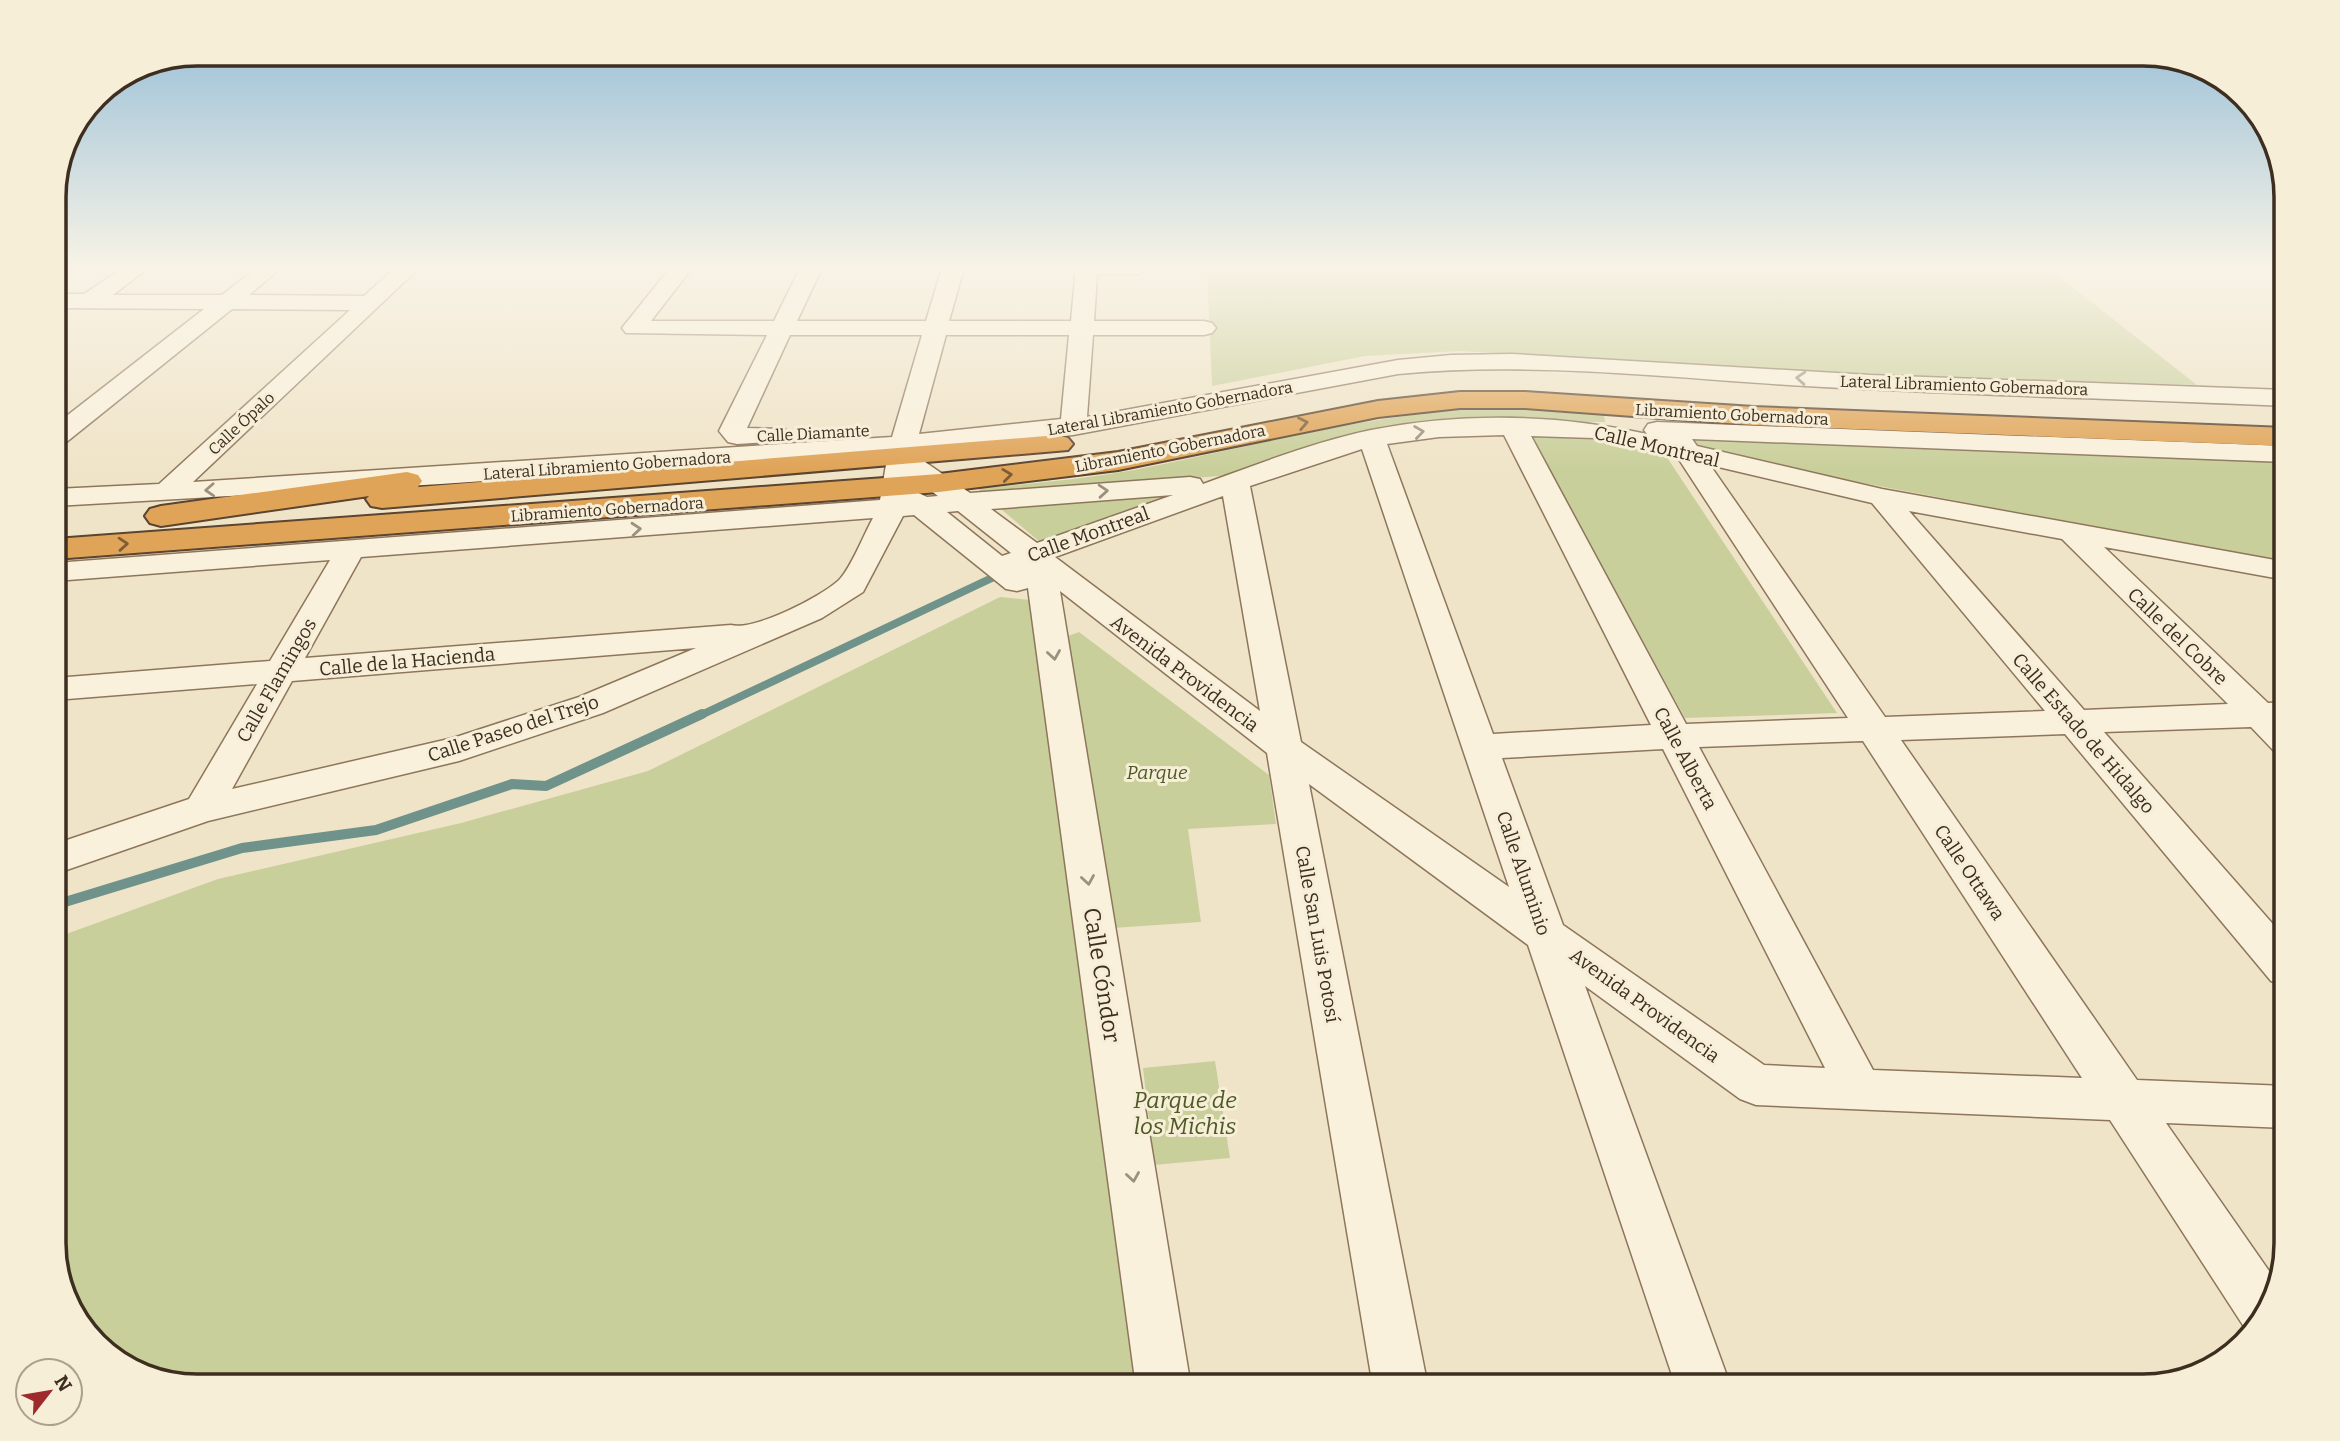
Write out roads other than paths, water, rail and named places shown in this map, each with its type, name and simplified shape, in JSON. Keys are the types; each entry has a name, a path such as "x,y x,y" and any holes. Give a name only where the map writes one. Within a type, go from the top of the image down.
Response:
{"highway":[{"name":"Libramiento Gobernadora","path":"67,520 163,504 915,476 1347,392 1447,380 1518,380 1729,395 2273,414"},
{"name":"Libramiento Gobernadora","path":"67,548 1118,461 1378,409 1460,400 1525,400 1728,415 2273,437"},
{"path":"163,504 440,476"},
{"path":"203,538 596,533"}],"street":[{"path":"67,429 185,335"},
{"name":"Calle Ópalo","path":"163,504 337,335"},
{"name":"Calle Diamante","path":"778,335 732,431 737,436 915,476"},
{"name":"Calle Paseo del Trejo","path":"67,855 202,809 459,749 591,705 811,611 852,585 915,476 933,335"},
{"path":"1074,419 1081,335"},
{"name":"Lateral Libramiento Gobernadora","path":"67,571 596,533 915,476 1074,419 1398,367 1451,362 1525,362 1870,382 2273,398"},
{"name":"Calle Montreal","path":"999,567 1035,558 1300,459 1373,438 1439,429 1513,427 1594,429 1681,442 1882,497 2273,569"},
{"name":"Calle Alberta","path":"1513,427 1858,1089"},
{"name":"Calle Aluminio","path":"1373,438 1699,1374"},
{"path":"1681,442 2273,454"},
{"name":"Calle Ottawa","path":"1681,442 2259,1303"},
{"name":"Lateral Libramiento Gobernadora","path":"440,476 915,476 1235,482"},
{"path":"915,476 999,567 1046,605"},
{"name":"Avenida Providencia","path":"915,476 1035,558 1284,748 1756,1085 2274,1106"},
{"name":"Calle San Luis Potosí","path":"1235,482 1399,1374"},
{"name":"Calle Estado de Hidalgo","path":"1882,497 2274,956"},
{"path":"67,499 163,504"},
{"name":"Calle del Cobre","path":"2071,531 2273,715"},
{"name":"Calle Flamingos","path":"202,809 350,551"},
{"name":"Calle Cóndor","path":"1035,558 1046,605 1162,1374"},
{"name":"Avenida Providencia","path":"1046,605 1106,614"},
{"name":"Calle de la Hacienda","path":"67,696 281,671 760,633"},
{"path":"1481,747 1675,736 2273,715"}],"waterway":[{"path":"699,716 994,577"},
{"path":"67,901 242,848 376,830 512,784 546,786 702,714"}],"park label":[{"name":"Parque","path":"1157,772"},
{"name":"Parque de los Michis","path":"1185,1113"}]}
